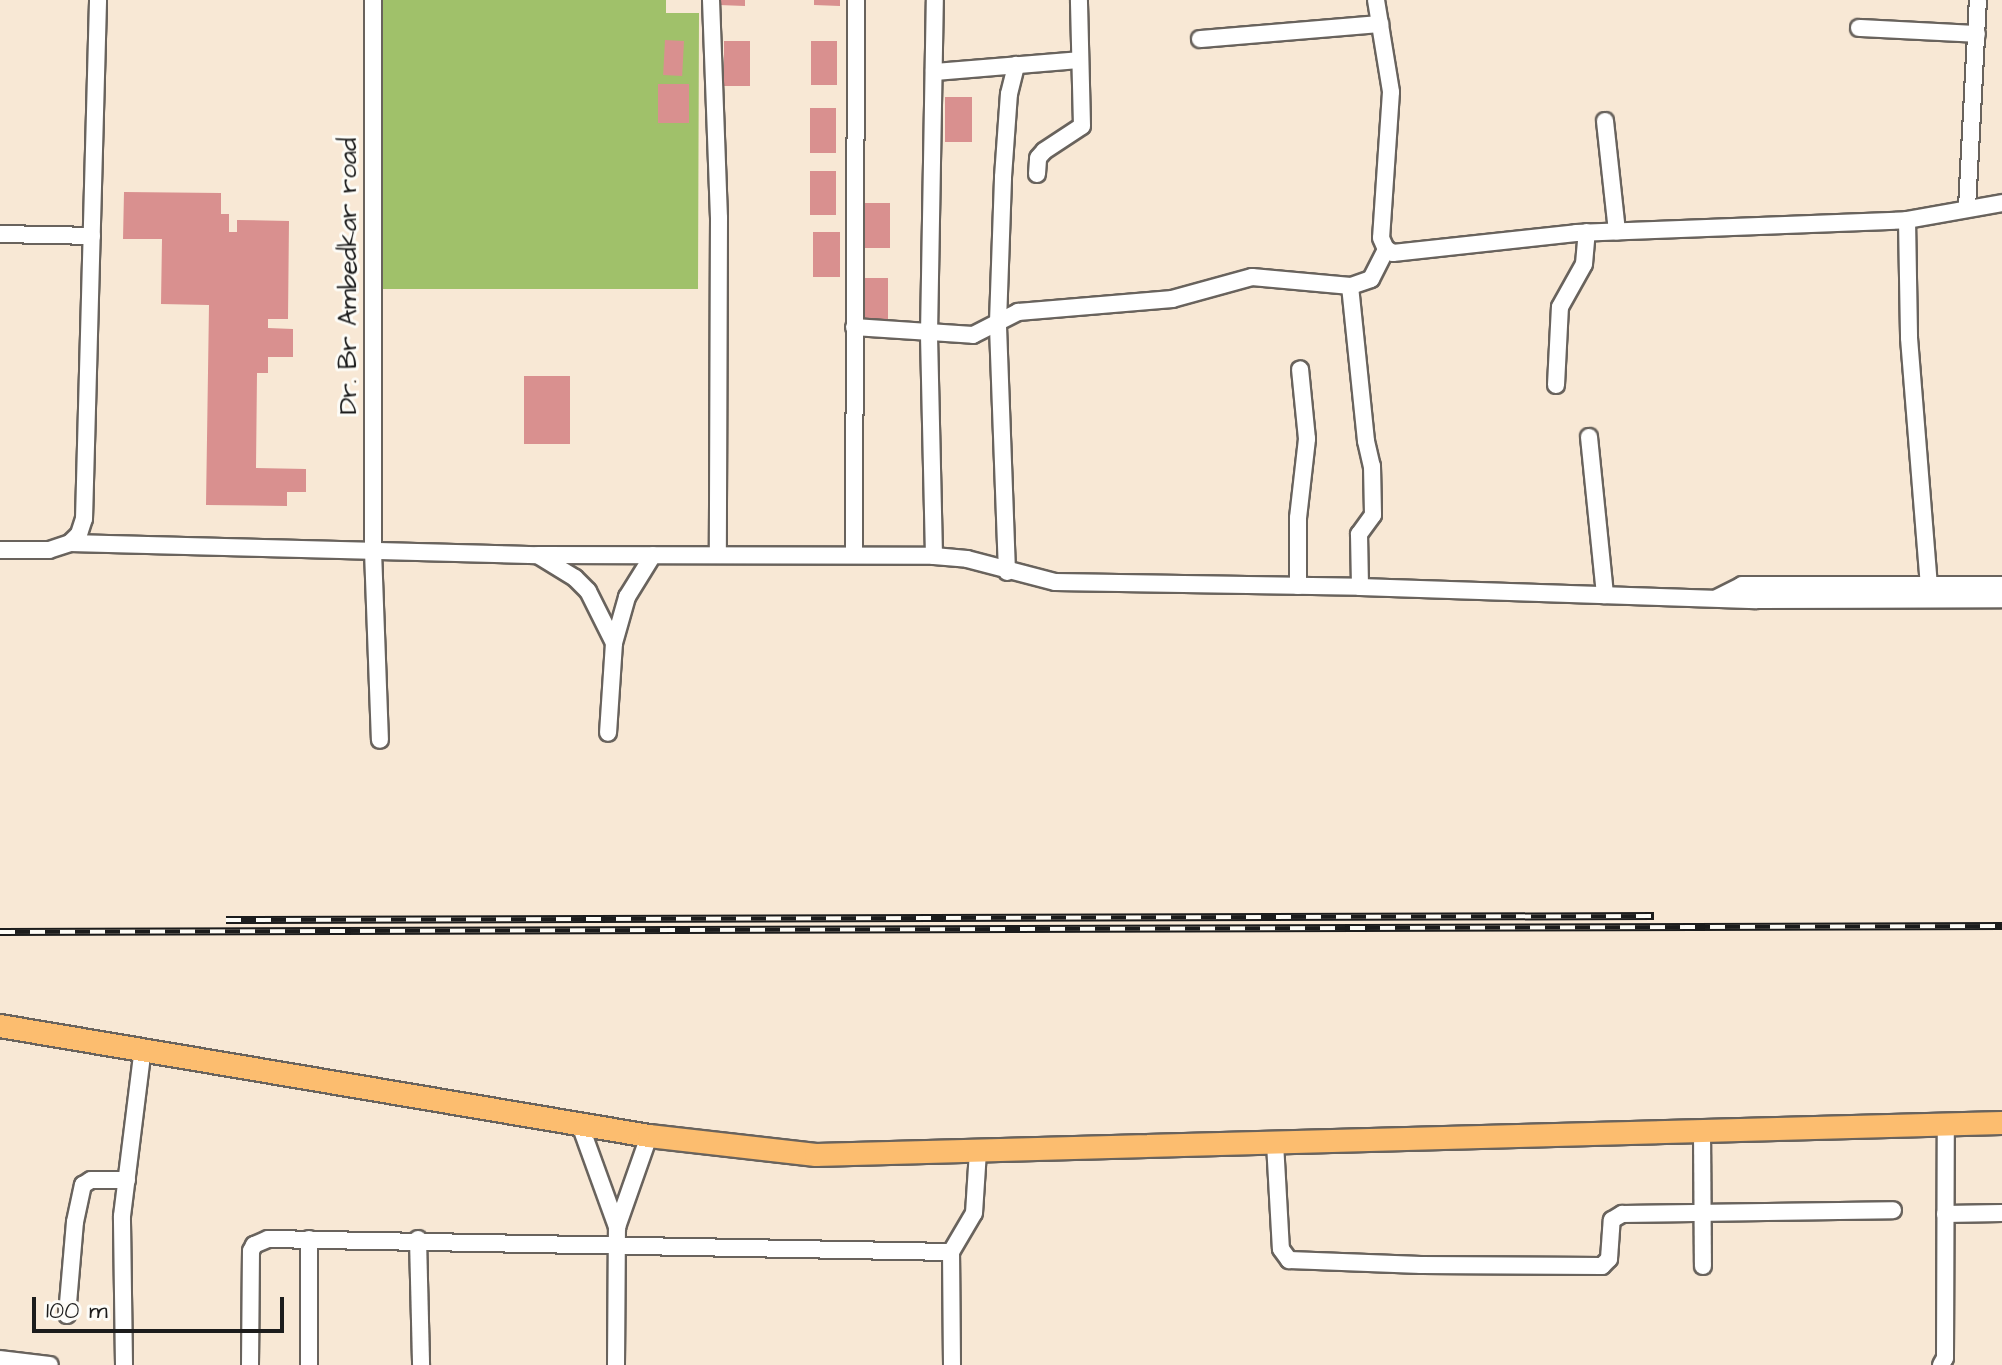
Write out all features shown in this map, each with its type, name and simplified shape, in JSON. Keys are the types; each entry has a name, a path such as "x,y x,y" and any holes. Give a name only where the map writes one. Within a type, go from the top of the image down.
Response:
{"main road":[{"path":"0,1026 649,1136 816,1155 2002,1123"}],"street":[{"path":"70,543 79,534 84,519 98,0"},
{"name":"Dr. Br Ambedkar road","path":"373,0 373,551 380,740"},
{"path":"711,0 719,218 718,555"},
{"path":"854,555 856,0"},
{"path":"934,556 929,334 935,0"},
{"path":"1037,174 1038,158 1044,151 1082,126 1079,0"},
{"path":"854,327 973,335 1033,310 1172,299 1252,277 1350,286 1371,279 1386,249 1381,224 1391,92 1376,0"},
{"path":"1967,208 1967,156 1978,0"},
{"path":"1200,39 1380,24"},
{"path":"1859,28 1977,34"},
{"path":"934,72 1080,60"},
{"path":"1007,572 998,322 1003,177 1009,94 1016,65"},
{"path":"1605,121 1617,231"},
{"path":"1386,249 1406,253 1587,232 1907,220 2002,203"},
{"path":"1907,220 1909,338 1929,585"},
{"path":"1556,385 1560,307 1584,264 1587,232"},
{"path":"0,234 92,236"},
{"path":"1350,286 1366,441 1372,459 1373,515 1359,534 1360,587"},
{"path":"1298,586 1298,518 1307,439 1300,369"},
{"path":"1589,437 1605,595"},
{"path":"0,550 49,550 70,543 538,555 934,556 967,559 1007,572 1055,582 1360,587 1715,599 2002,599"},
{"path":"538,555 575,578 588,591 614,643"},
{"path":"608,733 614,643 627,597 653,555"},
{"path":"1715,599 1742,585 2002,585"},
{"path":"124,1365 121,1275 127,1180 143,1048"},
{"path":"579,1122 616,1235 616,1365"},
{"path":"1941,1365 1945,1358 1946,1125"},
{"path":"1702,1131 1703,1266"},
{"path":"616,1235 649,1136"},
{"path":"1275,1143 1281,1249 1289,1260 1421,1265 1602,1266 1609,1262 1611,1224 1616,1216 1893,1210"},
{"path":"952,1365 951,1252 974,1213 978,1151"},
{"path":"67,1315 75,1222 83,1185 91,1180 127,1180"},
{"path":"1945,1214 2002,1213"},
{"path":"250,1365 251,1251 254,1245 268,1239 616,1235 951,1252"},
{"path":"309,1239 309,1365"},
{"path":"418,1239 421,1365"},
{"path":"0,1359 50,1365"}],"green space":[{"path":"382,0 666,0 666,13 699,13 698,289 380,289"}],"building":[{"path":"719,0 745,0 745,6 719,5"},
{"path":"814,0 840,0 840,6 814,5"},
{"path":"665,40 684,41 682,76 663,75"},
{"path":"724,41 750,41 750,86 724,86"},
{"path":"811,41 837,41 837,85 811,85"},
{"path":"658,84 689,84 689,123 658,123"},
{"path":"945,97 972,97 972,142 945,142"},
{"path":"810,108 836,108 836,153 810,153"},
{"path":"810,171 836,171 836,215 810,215"},
{"path":"124,192 221,193 221,214 229,214 229,232 237,232 237,220 289,221 288,319 268,319 268,328 293,329 293,357 268,357 268,373 257,373 256,468 306,469 306,492 287,492 287,506 206,505 209,305 161,304 162,239 123,239"},
{"path":"863,203 890,203 890,248 863,248"},
{"path":"813,232 840,232 840,277 813,277"},
{"path":"861,278 888,278 888,323 861,323"},
{"path":"524,376 570,376 570,444 524,444"}],"railway":[{"path":"226,920 1654,916"},
{"path":"0,932 2002,926"}]}
